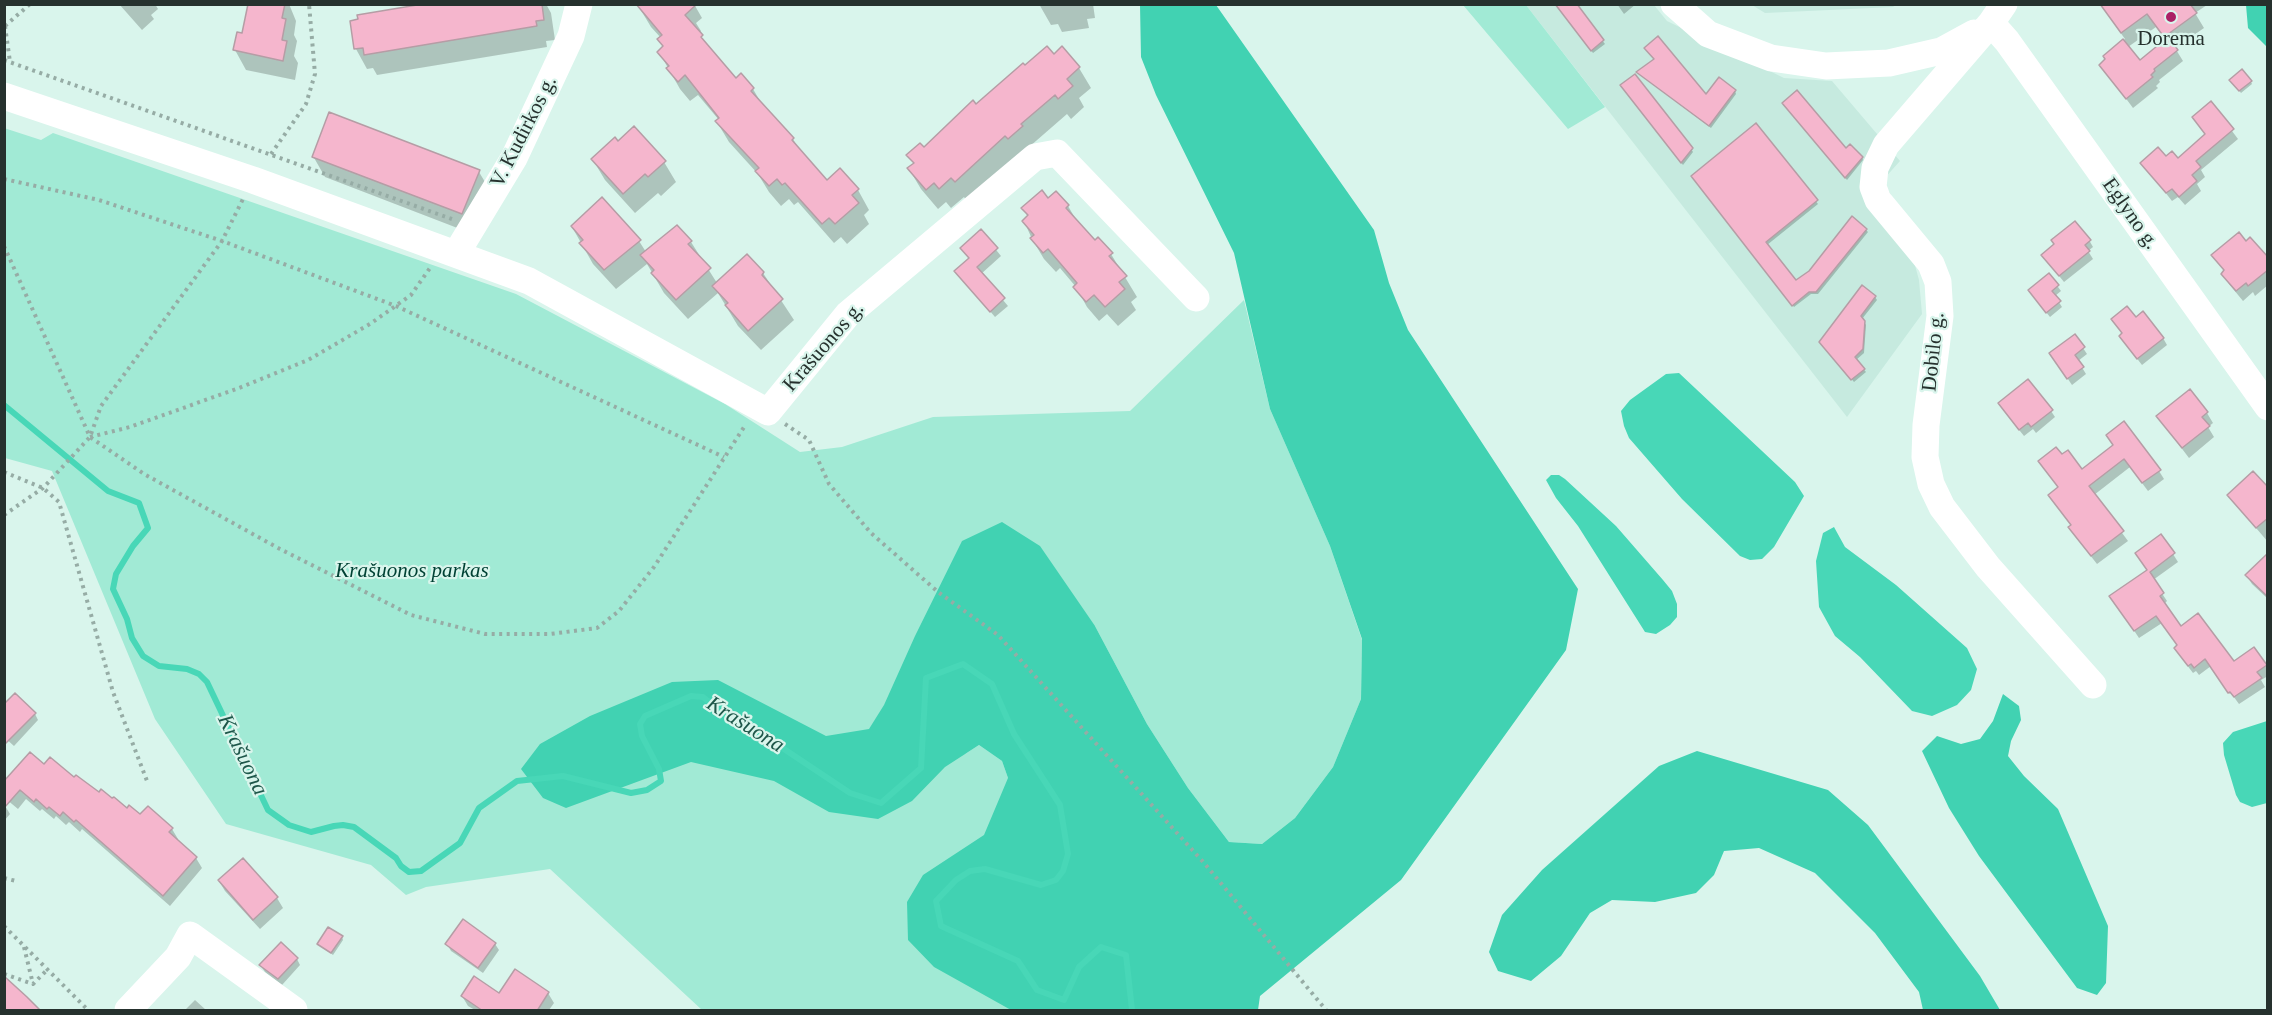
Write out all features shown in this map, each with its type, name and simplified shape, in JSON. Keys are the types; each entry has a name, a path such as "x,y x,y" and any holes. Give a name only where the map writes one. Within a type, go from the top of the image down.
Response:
{"street":[{"name":"V. Kudirkos g.","path":"448,251 472,226 514,158 571,36 579,4"},
{"path":"1674,4 1708,34 1771,58 1826,66 1889,63 1941,51 1997,14"},
{"name":"Eglyno g.","path":"1997,14 2007,41 2268,407"},
{"name":"Dobilo g.","path":"1997,14 1886,145 1875,168 1873,187 1878,200 1931,264 1938,282 1940,316 1925,457 1931,484 1942,507 1988,567 2093,685"},
{"path":"4,96 253,180 529,281 763,409"},
{"name":"Krašuonos g.","path":"763,409 848,314 1035,157 1057,153 1196,298"},
{"path":"128,1011 178,957 190,935 294,1011"}],"path":[{"path":"10,62 5,26 30,4"},
{"path":"271,154 306,104 315,74 309,4"},
{"path":"4,60 472,226"},
{"path":"4,179 99,201 222,241 396,306 724,457"},
{"path":"4,515 43,488 90,437 101,406 222,241 253,180"},
{"path":"4,246 90,437 144,474 280,549 411,615 485,634 550,634 597,628 619,611 654,567 724,457 763,409 809,440 829,484 870,533 938,592 998,635 1205,864 1326,1011"},
{"path":"90,437 130,427 239,388 308,360 370,324 411,295 448,251"},
{"path":"4,472 43,488 59,502 112,692 147,781"},
{"path":"4,878 16,881"},
{"path":"4,926 88,1011"},
{"path":"23,945 33,984"},
{"path":"33,984 47,969"},
{"path":"4,974 33,984"}],"shaded area":[{"path":"1140,5 1216,5 1374,230 1389,283 1408,330 1578,589 1566,650 1401,880 1260,996 1258,1010 1011,1010 934,967 908,940 907,902 923,875 984,835 1008,778 1002,761 979,745 945,767 912,801 878,819 829,812 774,781 691,762 566,808 543,798 521,769 540,744 590,716 672,682 718,680 826,736 869,729 884,705 962,541 1002,522 1040,546 1095,626 1147,724 1188,788 1229,842 1262,844 1295,818 1333,767 1361,699 1362,639 1330,546 1270,409 1234,253 1156,95 1141,57"},
{"path":"1526,5 1654,5 1667,21 1784,78 1832,81 1900,161 1883,180 1901,214 1919,280 1922,314 1847,417"},
{"path":"1752,5 1896,5 1893,7 1765,13"},
{"path":"2246,5 2267,5 2267,47 2248,28"},
{"path":"1679,373 1795,482 1804,496 1774,547 1762,559 1750,560 1740,556 1682,499 1629,438 1621,411 1630,400 1666,374"},
{"path":"1551,475 1559,475 1565,479 1616,526 1672,591 1677,604 1677,617 1670,625 1656,634 1645,632 1578,526 1556,498 1546,480"},
{"path":"1834,527 1845,547 1896,585 1967,648 1977,669 1971,690 1957,705 1932,716 1912,711 1860,657 1835,636 1819,607 1816,561 1823,533"},
{"path":"2003,694 2019,706 2021,720 2011,741 2008,756 2024,776 2058,809 2108,926 2106,983 2097,995 2077,988 1979,856 1949,808 1922,751 1937,736 1961,744 1980,739 1993,721"},
{"path":"2267,721 2267,803 2252,807 2240,802 2236,795 2224,755 2223,743 2233,732"},
{"path":"1697,751 1828,790 1868,825 1980,976 2000,1010 1923,1010 1919,992 1875,933 1815,873 1759,848 1724,851 1714,875 1696,893 1655,902 1612,900 1590,913 1561,956 1531,981 1498,971 1489,952 1502,915 1542,870 1659,766"}],"green space":[{"path":"1463,5 1526,5 1605,107 1568,129"},
{"name":"Krašuonos parkas","path":"4,128 41,140 53,133 516,294 725,404 800,452 842,447 933,417 1130,411 1244,300 1270,409 1330,546 1362,640 1361,699 1333,767 1295,818 1262,844 1229,842 1188,788 1147,724 1095,626 965,754 979,745 1002,761 1008,778 1139,1010 702,1010 550,869 426,887 406,895 371,865 226,824 155,719 52,471 5,458"}],"building":[{"path":"248,4 285,4 282,18 286,19 282,40 287,41 283,61 233,50 237,32 242,33"},
{"path":"423,4 542,4 544,20 536,21 537,26 364,55 363,48 354,49 350,21 358,19 357,15"},
{"path":"636,4 697,4 685,15 703,35 701,37 736,78 741,73 754,88 751,91 794,138 792,140 827,180 840,168 859,189 852,195 859,203 835,224 829,218 822,224 785,183 782,185 777,179 769,186 755,171 759,168 715,121 719,118 685,75 678,82 666,68 669,66 657,52 663,46 657,39 662,35"},
{"path":"1555,4 1577,4 1604,40 1591,51"},
{"name":"Dorema","path":"2100,4 2190,4 2197,13 2164,37 2147,14 2121,33"},
{"path":"1658,36 1706,94 1719,77 1736,90 1709,126 1636,72 1654,59 1644,48"},
{"path":"2168,37 2178,50 2154,69 2151,75 2153,77 2126,99 2099,65 2105,59 2103,56 2123,39 2140,60"},
{"path":"1047,46 1054,54 1062,46 1080,67 1067,79 1073,86 1058,99 1055,95 1021,124 1023,126 1008,139 1005,136 955,182 951,178 939,189 934,183 926,190 907,168 914,163 906,155 920,143 924,147 973,100 976,104 1023,63 1025,65"},
{"path":"2242,69 2252,81 2239,91 2229,80"},
{"path":"1635,74 1693,148 1681,163 1620,85"},
{"path":"1797,90 1846,148 1850,144 1863,157 1845,178 1782,103"},
{"path":"2211,101 2234,129 2196,161 2201,167 2192,175 2197,181 2179,197 2172,189 2166,193 2140,163 2158,147 2166,156 2172,151 2178,158 2205,134 2192,117"},
{"path":"329,112 480,170 462,214 312,157"},
{"path":"1756,123 1818,200 1766,242 1796,280 1809,271 1852,216 1867,229 1816,292 1809,292 1792,306 1691,176"},
{"path":"634,126 666,161 648,177 645,174 623,194 591,159 615,137 618,141"},
{"path":"1042,190 1048,198 1056,191 1069,205 1066,208 1095,240 1098,237 1113,253 1109,256 1127,276 1119,282 1125,289 1105,307 1094,295 1086,302 1073,287 1077,283 1048,249 1043,253 1030,238 1034,235 1022,221 1028,215 1021,208"},
{"path":"602,197 641,240 604,270 579,243 583,240 571,226"},
{"path":"2075,221 2091,240 2085,245 2090,251 2059,276 2041,255 2054,244 2051,240"},
{"path":"677,225 692,241 688,244 711,268 676,300 651,273 654,270 640,255"},
{"path":"981,229 998,248 977,267 1005,298 990,312 954,271 969,258 960,248"},
{"path":"2239,232 2246,241 2250,237 2268,257 2268,270 2248,286 2246,283 2236,291 2221,274 2224,270 2211,255"},
{"path":"747,254 764,272 762,275 783,299 748,331 725,305 728,303 712,286"},
{"path":"2049,273 2059,285 2052,291 2061,301 2046,313 2028,290"},
{"path":"1862,285 1876,296 1861,316 1865,321 1863,349 1855,357 1865,369 1851,380 1819,342"},
{"path":"2127,306 2136,317 2143,311 2164,338 2137,359 2119,336 2122,333 2111,319"},
{"path":"2075,334 2085,347 2075,355 2084,367 2067,379 2049,353"},
{"path":"2028,379 2053,410 2031,427 2028,423 2019,430 1998,403"},
{"path":"2190,389 2208,412 2202,417 2210,426 2182,448 2156,416"},
{"path":"2124,421 2161,470 2142,483 2124,459 2089,486 2124,531 2091,556 2068,527 2071,525 2048,495 2058,487 2038,461 2056,447 2062,454 2068,450 2082,469 2113,445 2106,435"},
{"path":"2253,471 2268,487 2268,518 2256,528 2227,495"},
{"path":"2161,534 2175,553 2150,572 2164,593 2160,596 2181,626 2198,613 2234,661 2254,647 2267,665 2257,672 2262,678 2234,697 2230,692 2228,693 2205,659 2194,668 2191,664 2188,666 2174,648 2177,645 2156,616 2134,631 2109,596 2147,570 2135,553"},
{"path":"2268,553 2268,597 2245,575"},
{"path":"15,693 36,713 4,745 4,704"},
{"path":"30,752 44,764 50,757 74,777 76,775 99,792 101,789 127,808 129,805 140,814 148,806 173,828 169,832 197,857 163,896 76,820 74,822 63,812 60,816 49,807 47,809 36,799 34,802 20,790 4,808 4,781"},
{"path":"243,858 278,897 253,920 218,880"},
{"path":"463,919 496,943 478,968 445,944"},
{"path":"328,927 343,936 331,953 317,944"},
{"path":"281,942 298,958 278,979 259,965"},
{"path":"515,969 549,992 537,1011 483,1011 461,996 474,976 499,993"},
{"path":"4,976 27,997 41,1011 4,1011"}],"waterway":[{"name":"Krašuona","path":"4,405 108,491 139,503 148,528 133,546 116,574 113,589 127,619 132,638 143,656 159,666 187,669 199,674 207,682 268,810 289,825 311,832 334,826 354,827 396,858 409,872 421,871 460,843 479,808 517,781 563,776 631,793 647,790 661,781 659,769 642,736 640,724 645,716 691,696 703,697 732,720 763,735 850,793 881,803 921,768 926,678 963,664 992,684 1014,734 1060,805 1068,854 1063,871 1056,880 1041,885 985,869 970,871 956,880 936,901 941,926 1018,961 1037,990 1064,1000 1079,967 1101,947 1126,955 1132,1010"}],"place":[{"name":"Dorema","path":"2171,17"}]}
